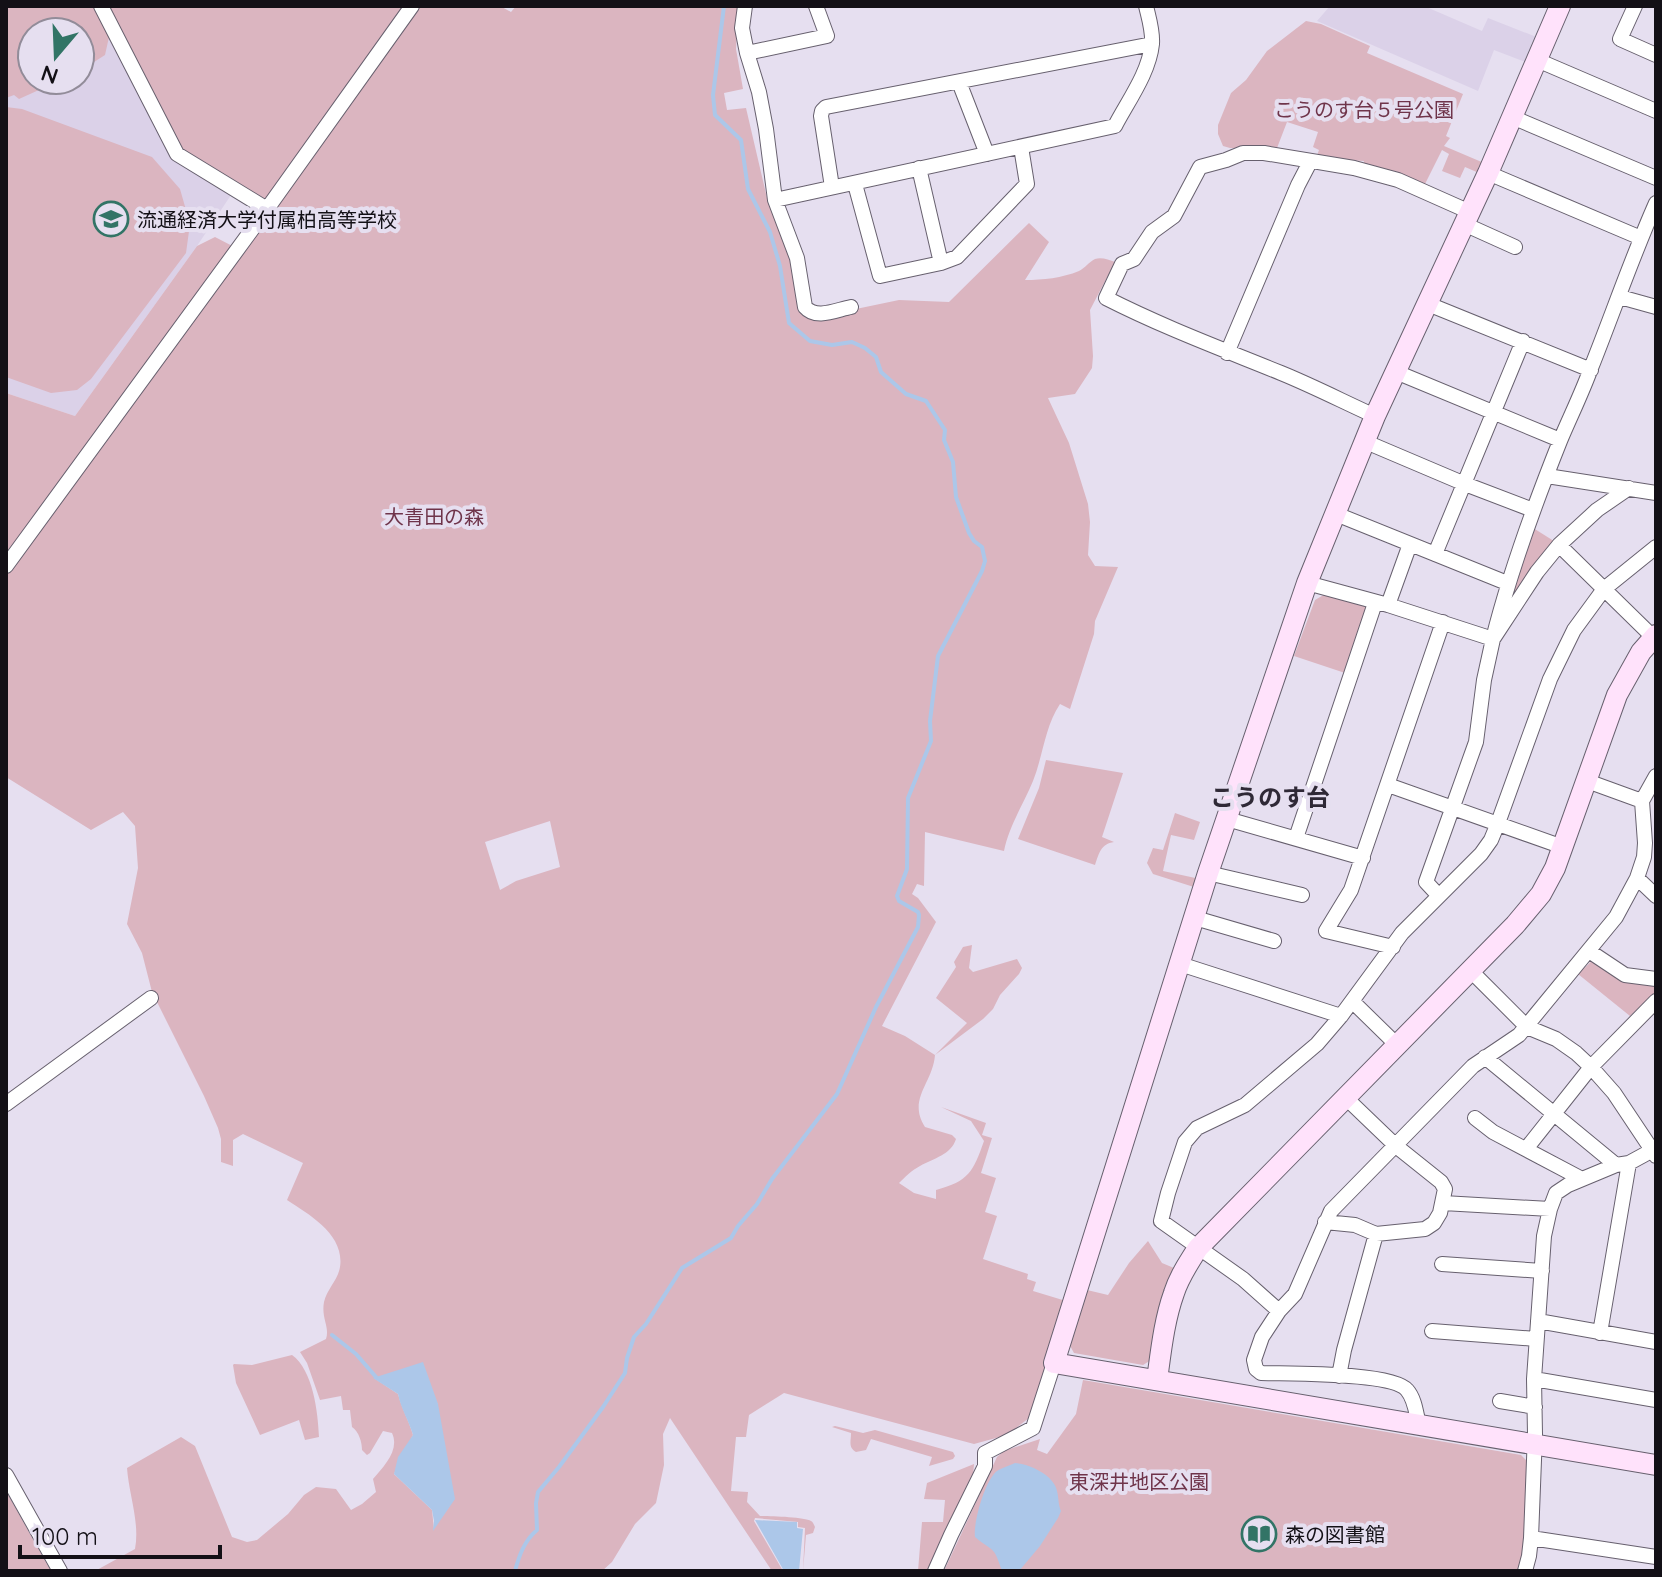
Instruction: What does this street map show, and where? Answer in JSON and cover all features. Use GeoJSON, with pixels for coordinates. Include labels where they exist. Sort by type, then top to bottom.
{"type":"FeatureCollection","features":[{"type":"Feature","properties":{"kind":"street"},"geometry":{"type":"LineString","coordinates":[[101,6],[177,154],[267,209]]}},
{"type":"Feature","properties":{"kind":"street"},"geometry":{"type":"LineString","coordinates":[[6,566],[412,6]]}},
{"type":"Feature","properties":{"kind":"street"},"geometry":{"type":"LineString","coordinates":[[745,6],[742,28],[761,104],[775,200],[797,258],[805,307],[816,314],[851,307]]}},
{"type":"Feature","properties":{"kind":"street"},"geometry":{"type":"LineString","coordinates":[[747,53],[827,36],[816,6]]}},
{"type":"Feature","properties":{"kind":"street"},"geometry":{"type":"LineString","coordinates":[[775,200],[1115,126],[1147,66],[1152,44],[1146,6]]}},
{"type":"Feature","properties":{"kind":"street"},"geometry":{"type":"LineString","coordinates":[[935,1571],[985,1466],[985,1453],[1033,1428],[1208,873],[1307,583],[1375,416],[1488,173],[1560,6]]}},
{"type":"Feature","properties":{"kind":"street"},"geometry":{"type":"LineString","coordinates":[[1635,6],[1620,39],[1656,55]]}},
{"type":"Feature","properties":{"kind":"street"},"geometry":{"type":"LineString","coordinates":[[832,187],[821,116],[826,107],[1152,44]]}},
{"type":"Feature","properties":{"kind":"street"},"geometry":{"type":"LineString","coordinates":[[1537,60],[1656,111]]}},
{"type":"Feature","properties":{"kind":"street"},"geometry":{"type":"LineString","coordinates":[[959,82],[987,154]]}},
{"type":"Feature","properties":{"kind":"street"},"geometry":{"type":"LineString","coordinates":[[1512,117],[1656,178]]}},
{"type":"Feature","properties":{"kind":"street"},"geometry":{"type":"LineString","coordinates":[[855,184],[880,276],[941,263],[957,257],[1027,184],[1021,147]]}},
{"type":"Feature","properties":{"kind":"street"},"geometry":{"type":"LineString","coordinates":[[1375,416],[1106,298],[1122,264],[1134,259],[1152,232],[1174,216],[1200,167],[1243,153],[1264,153],[1354,168],[1398,180],[1515,247]]}},
{"type":"Feature","properties":{"kind":"street"},"geometry":{"type":"LineString","coordinates":[[1227,353],[1310,162]]}},
{"type":"Feature","properties":{"kind":"street"},"geometry":{"type":"LineString","coordinates":[[919,168],[941,263]]}},
{"type":"Feature","properties":{"kind":"street"},"geometry":{"type":"LineString","coordinates":[[1488,173],[1641,238]]}},
{"type":"Feature","properties":{"kind":"street"},"geometry":{"type":"LineString","coordinates":[[1439,896],[1426,882],[1476,742],[1484,680],[1507,583],[1560,440],[1591,370],[1656,203]]}},
{"type":"Feature","properties":{"kind":"street"},"geometry":{"type":"LineString","coordinates":[[1620,297],[1656,307]]}},
{"type":"Feature","properties":{"kind":"street"},"geometry":{"type":"LineString","coordinates":[[1428,304],[1591,370]]}},
{"type":"Feature","properties":{"kind":"street"},"geometry":{"type":"LineString","coordinates":[[1435,554],[1523,341]]}},
{"type":"Feature","properties":{"kind":"street"},"geometry":{"type":"LineString","coordinates":[[1396,372],[1560,440]]}},
{"type":"Feature","properties":{"kind":"street"},"geometry":{"type":"LineString","coordinates":[[1366,442],[1533,510]]}},
{"type":"Feature","properties":{"kind":"street"},"geometry":{"type":"LineString","coordinates":[[1547,476],[1656,493]]}},
{"type":"Feature","properties":{"kind":"street"},"geometry":{"type":"LineString","coordinates":[[1493,639],[1537,572],[1559,545],[1597,510],[1629,488]]}},
{"type":"Feature","properties":{"kind":"street"},"geometry":{"type":"LineString","coordinates":[[1336,514],[1507,583]]}},
{"type":"Feature","properties":{"kind":"street"},"geometry":{"type":"LineString","coordinates":[[1296,838],[1382,604],[1410,544]]}},
{"type":"Feature","properties":{"kind":"street"},"geometry":{"type":"LineString","coordinates":[[1157,1380],[1174,1291],[1198,1248],[1529,911],[1548,884],[1617,695],[1641,652],[1655,636],[1559,545]]}},
{"type":"Feature","properties":{"kind":"street"},"geometry":{"type":"LineString","coordinates":[[1279,1311],[1243,1279],[1161,1221],[1185,1142],[1197,1128],[1245,1105],[1317,1044],[1402,933],[1481,854],[1491,840],[1550,679],[1574,630],[1604,589],[1656,547]]}},
{"type":"Feature","properties":{"kind":"street"},"geometry":{"type":"LineString","coordinates":[[1307,583],[1493,639]]}},
{"type":"Feature","properties":{"kind":"street"},"geometry":{"type":"LineString","coordinates":[[1393,947],[1326,931],[1351,890],[1443,622]]}},
{"type":"Feature","properties":{"kind":"street"},"geometry":{"type":"LineString","coordinates":[[1419,1425],[1412,1398],[1405,1387],[1394,1381],[1329,1374],[1261,1373],[1256,1369],[1254,1360],[1262,1337],[1295,1294],[1331,1211],[1473,1066],[1527,1027],[1616,917],[1637,878],[1644,857],[1642,801],[1656,776]]}},
{"type":"Feature","properties":{"kind":"street"},"geometry":{"type":"LineString","coordinates":[[1587,781],[1642,801]]}},
{"type":"Feature","properties":{"kind":"street"},"geometry":{"type":"LineString","coordinates":[[1388,785],[1563,847]]}},
{"type":"Feature","properties":{"kind":"street"},"geometry":{"type":"LineString","coordinates":[[1227,819],[1363,858]]}},
{"type":"Feature","properties":{"kind":"street"},"geometry":{"type":"LineString","coordinates":[[1208,873],[1302,895]]}},
{"type":"Feature","properties":{"kind":"street"},"geometry":{"type":"LineString","coordinates":[[1637,878],[1656,896]]}},
{"type":"Feature","properties":{"kind":"street"},"geometry":{"type":"LineString","coordinates":[[1195,918],[1274,941]]}},
{"type":"Feature","properties":{"kind":"street"},"geometry":{"type":"LineString","coordinates":[[1589,951],[1625,975],[1656,979]]}},
{"type":"Feature","properties":{"kind":"street"},"geometry":{"type":"LineString","coordinates":[[1180,964],[1341,1016]]}},
{"type":"Feature","properties":{"kind":"street"},"geometry":{"type":"LineString","coordinates":[[1470,970],[1527,1027],[1556,1039],[1591,1067],[1614,1093],[1654,1154],[1582,1179],[1556,1193],[1550,1209],[1544,1236],[1536,1339],[1531,1538],[1525,1571]]}},
{"type":"Feature","properties":{"kind":"street"},"geometry":{"type":"LineString","coordinates":[[6,1104],[151,998]]}},
{"type":"Feature","properties":{"kind":"street"},"geometry":{"type":"LineString","coordinates":[[1352,1001],[1397,1045]]}},
{"type":"Feature","properties":{"kind":"street"},"geometry":{"type":"LineString","coordinates":[[1526,1149],[1591,1067],[1656,1001]]}},
{"type":"Feature","properties":{"kind":"street"},"geometry":{"type":"LineString","coordinates":[[1485,1057],[1553,1114],[1622,1164]]}},
{"type":"Feature","properties":{"kind":"street"},"geometry":{"type":"LineString","coordinates":[[1325,1222],[1355,1225],[1376,1234],[1425,1229],[1434,1223],[1443,1203],[1445,1189],[1441,1182],[1396,1146],[1346,1098]]}},
{"type":"Feature","properties":{"kind":"street"},"geometry":{"type":"LineString","coordinates":[[1475,1118],[1493,1132],[1582,1179]]}},
{"type":"Feature","properties":{"kind":"street"},"geometry":{"type":"LineString","coordinates":[[1600,1333],[1622,1164]]}},
{"type":"Feature","properties":{"kind":"street"},"geometry":{"type":"LineString","coordinates":[[1443,1203],[1550,1209]]}},
{"type":"Feature","properties":{"kind":"street"},"geometry":{"type":"LineString","coordinates":[[1339,1376],[1376,1234]]}},
{"type":"Feature","properties":{"kind":"street"},"geometry":{"type":"LineString","coordinates":[[1442,1264],[1542,1271]]}},
{"type":"Feature","properties":{"kind":"street"},"geometry":{"type":"LineString","coordinates":[[1538,1321],[1600,1333],[1655,1338]]}},
{"type":"Feature","properties":{"kind":"street"},"geometry":{"type":"LineString","coordinates":[[1432,1331],[1536,1339]]}},
{"type":"Feature","properties":{"kind":"street"},"geometry":{"type":"LineString","coordinates":[[1054,1363],[1656,1465]]}},
{"type":"Feature","properties":{"kind":"street"},"geometry":{"type":"LineString","coordinates":[[1534,1379],[1656,1400]]}},
{"type":"Feature","properties":{"kind":"street"},"geometry":{"type":"LineString","coordinates":[[1500,1401],[1535,1407]]}},
{"type":"Feature","properties":{"kind":"street"},"geometry":{"type":"LineString","coordinates":[[6,1475],[60,1571]]}},
{"type":"Feature","properties":{"kind":"street"},"geometry":{"type":"LineString","coordinates":[[1531,1538],[1656,1557]]}},
{"type":"Feature","properties":{"kind":"shaded area","name":"流通経済大学付属柏高等学校"},"geometry":{"type":"Polygon","coordinates":[[[6,6],[97,6],[233,192],[75,416],[6,393],[6,6]]]}},
{"type":"Feature","properties":{"kind":"shaded area"},"geometry":{"type":"Polygon","coordinates":[[[1330,6],[1424,6],[1482,31],[1488,18],[1539,38],[1528,63],[1494,50],[1478,91],[1317,21],[1330,6]]]}},
{"type":"Feature","properties":{"kind":"green space"},"geometry":{"type":"Polygon","coordinates":[[[6,6],[93,6],[109,37],[105,55],[96,61],[96,16],[16,16],[16,96],[26,96],[6,98],[6,6]]]}},
{"type":"Feature","properties":{"kind":"green space","name":"大青田の森"},"geometry":{"type":"Polygon","coordinates":[[[106,6],[500,6],[511,12],[516,6],[738,6],[736,49],[743,89],[724,93],[727,110],[746,108],[767,198],[793,266],[808,319],[899,300],[949,302],[1029,223],[1049,242],[1025,280],[1066,275],[1079,271],[1098,258],[1115,262],[1090,310],[1092,368],[1075,394],[1048,398],[1069,443],[1088,504],[1088,555],[1095,566],[1118,567],[1095,621],[1094,634],[1070,709],[1060,704],[1055,713],[1033,781],[1004,851],[925,832],[924,886],[917,884],[912,894],[936,922],[882,1026],[935,1055],[920,1099],[920,1117],[925,1127],[956,1139],[946,1152],[917,1168],[899,1183],[914,1193],[936,1199],[936,1190],[963,1179],[973,1168],[984,1141],[971,1121],[941,1107],[986,1123],[982,1135],[992,1138],[981,1173],[996,1178],[985,1212],[997,1216],[983,1259],[1028,1274],[1027,1279],[1036,1282],[1033,1291],[1066,1301],[1029,1418],[1007,1435],[974,1444],[784,1393],[749,1415],[746,1437],[736,1437],[731,1491],[748,1492],[747,1502],[760,1516],[812,1522],[815,1527],[813,1533],[806,1535],[803,1571],[805,1528],[798,1527],[798,1522],[755,1518],[783,1571],[772,1571],[670,1418],[663,1434],[664,1465],[656,1503],[635,1524],[612,1562],[602,1571],[95,1571],[135,1549],[135,1519],[127,1468],[181,1437],[195,1446],[232,1537],[247,1542],[257,1540],[316,1487],[336,1489],[351,1510],[362,1504],[376,1492],[373,1479],[390,1458],[394,1446],[392,1433],[383,1431],[367,1455],[352,1427],[350,1410],[343,1410],[341,1396],[320,1400],[300,1352],[326,1339],[324,1302],[340,1267],[337,1245],[324,1227],[287,1200],[303,1163],[243,1134],[233,1140],[233,1166],[221,1162],[218,1128],[152,992],[142,953],[127,924],[138,868],[135,826],[123,812],[91,830],[6,777],[6,393],[75,416],[197,246],[215,237],[242,251],[272,208],[180,152],[106,6]],[[550,821],[485,842],[500,890],[516,881],[560,867],[550,821]],[[374,1378],[398,1394],[413,1435],[394,1474],[432,1510],[434,1529],[438,1404],[374,1378]]]}},
{"type":"Feature","properties":{"kind":"green space","name":"こうのす台５号公園"},"geometry":{"type":"Polygon","coordinates":[[[1306,21],[1321,24],[1370,46],[1367,53],[1463,94],[1446,136],[1450,138],[1444,146],[1484,163],[1479,173],[1465,167],[1460,178],[1442,171],[1449,154],[1442,150],[1423,188],[1363,167],[1364,161],[1316,158],[1319,150],[1313,147],[1318,132],[1287,122],[1277,148],[1223,146],[1218,125],[1231,93],[1246,80],[1267,51],[1306,21]]]}},
{"type":"Feature","properties":{"kind":"green space","name":"流通経済大学付属柏高等学校"},"geometry":{"type":"Polygon","coordinates":[[[6,107],[22,109],[152,157],[180,189],[190,224],[186,253],[91,379],[77,390],[51,393],[6,377],[6,107]]]}},
{"type":"Feature","properties":{"kind":"green space"},"geometry":{"type":"Polygon","coordinates":[[[1530,526],[1557,543],[1519,595],[1509,590],[1530,526]]]}},
{"type":"Feature","properties":{"kind":"green space"},"geometry":{"type":"Polygon","coordinates":[[[1327,593],[1371,607],[1348,674],[1294,656],[1315,600],[1327,593]]]}},
{"type":"Feature","properties":{"kind":"green space"},"geometry":{"type":"Polygon","coordinates":[[[1046,760],[1123,773],[1102,837],[1114,842],[1103,847],[1095,865],[1018,839],[1039,788],[1046,760]]]}},
{"type":"Feature","properties":{"kind":"green space"},"geometry":{"type":"Polygon","coordinates":[[[1175,813],[1200,822],[1194,840],[1171,835],[1163,871],[1200,879],[1197,888],[1153,874],[1147,863],[1153,848],[1163,850],[1175,813]]]}},
{"type":"Feature","properties":{"kind":"green space"},"geometry":{"type":"Polygon","coordinates":[[[972,945],[969,968],[973,972],[1017,959],[1022,968],[983,1019],[935,1055],[967,1023],[936,998],[956,967],[954,962],[963,947],[972,945]]]}},
{"type":"Feature","properties":{"kind":"green space"},"geometry":{"type":"Polygon","coordinates":[[[1595,958],[1656,982],[1656,992],[1630,1016],[1578,974],[1595,958]]]}},
{"type":"Feature","properties":{"kind":"green space"},"geometry":{"type":"Polygon","coordinates":[[[1148,1241],[1162,1263],[1174,1268],[1151,1360],[1143,1365],[1074,1353],[1069,1344],[1087,1290],[1108,1295],[1148,1241]]]}},
{"type":"Feature","properties":{"kind":"green space"},"geometry":{"type":"Polygon","coordinates":[[[292,1355],[310,1381],[319,1437],[305,1440],[299,1420],[260,1435],[236,1383],[234,1364],[252,1365],[292,1355]]]}},
{"type":"Feature","properties":{"kind":"green space","name":"東深井地区公園"},"geometry":{"type":"Polygon","coordinates":[[[1083,1380],[1521,1455],[1527,1461],[1523,1556],[1518,1571],[944,1571],[997,1457],[1004,1451],[1040,1439],[1037,1450],[1047,1454],[1076,1414],[1083,1380]]]}},
{"type":"Feature","properties":{"kind":"green space"},"geometry":{"type":"Polygon","coordinates":[[[832,1427],[863,1433],[875,1430],[953,1452],[955,1456],[929,1466],[932,1457],[871,1439],[866,1450],[856,1452],[851,1446],[851,1433],[832,1427]]]}},
{"type":"Feature","properties":{"kind":"green space"},"geometry":{"type":"Polygon","coordinates":[[[974,1464],[973,1477],[929,1571],[918,1571],[922,1522],[943,1522],[945,1500],[924,1499],[927,1483],[974,1464]]]}},
{"type":"Feature","properties":{"kind":"green space"},"geometry":{"type":"Polygon","coordinates":[[[6,1491],[48,1566],[52,1571],[6,1571],[6,1491]]]}},
{"type":"Feature","properties":{"kind":"water"},"geometry":{"type":"Polygon","coordinates":[[[423,1362],[438,1404],[455,1499],[433,1531],[432,1510],[394,1474],[398,1457],[413,1435],[398,1394],[373,1378],[423,1362]]]}},
{"type":"Feature","properties":{"kind":"water"},"geometry":{"type":"Polygon","coordinates":[[[1015,1463],[1034,1468],[1051,1480],[1061,1511],[1040,1546],[1019,1571],[1002,1571],[995,1553],[975,1537],[976,1522],[988,1483],[999,1470],[1015,1463]]]}},
{"type":"Feature","properties":{"kind":"water"},"geometry":{"type":"Polygon","coordinates":[[[755,1520],[797,1522],[797,1528],[803,1529],[799,1571],[784,1571],[755,1520]]]}},
{"type":"Feature","properties":{"kind":"waterway"},"geometry":{"type":"LineString","coordinates":[[515,1571],[525,1544],[537,1530],[538,1492],[625,1373],[634,1337],[646,1324],[682,1268],[731,1238],[837,1094],[876,1007],[918,927],[918,912],[899,901],[897,896],[907,869],[908,798],[931,741],[930,721],[938,656],[985,561],[982,547],[969,533],[956,497],[953,462],[944,440],[945,430],[926,401],[906,394],[881,372],[876,357],[865,348],[852,342],[832,345],[810,341],[789,323],[780,266],[770,232],[748,189],[741,140],[715,115],[713,95],[724,6]]}},
{"type":"Feature","properties":{"kind":"waterway"},"geometry":{"type":"LineString","coordinates":[[332,1335],[356,1354],[376,1377]]}},
{"type":"Feature","properties":{"kind":"place","name":"流通経済大学付属柏高等学校"},"geometry":{"type":"Point","coordinates":[111,219]}},
{"type":"Feature","properties":{"kind":"place","name":"森の図書館"},"geometry":{"type":"Point","coordinates":[1259,1534]}},
{"type":"Feature","properties":{"kind":"district","name":"こうのす台"},"geometry":{"type":"Point","coordinates":[1270,797]}}]}
